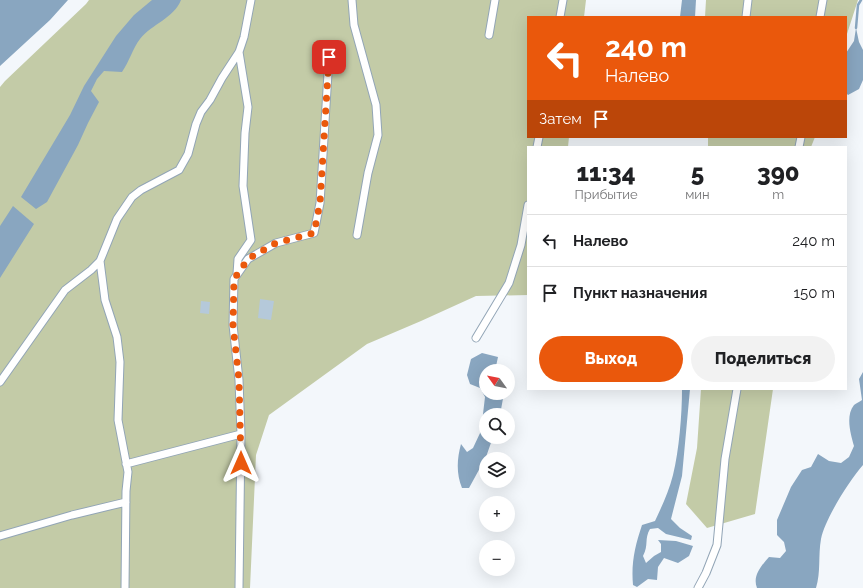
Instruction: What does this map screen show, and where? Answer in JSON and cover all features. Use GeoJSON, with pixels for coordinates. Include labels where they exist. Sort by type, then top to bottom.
{"type":"FeatureCollection","features":[{"type":"Feature","properties":{"kind":"street"},"geometry":{"type":"LineString","coordinates":[[0,382],[65,290],[100,261],[117,219],[132,197],[141,190],[179,170],[188,154],[200,112],[210,100],[239,52],[244,36],[251,0]]}},
{"type":"Feature","properties":{"kind":"street"},"geometry":{"type":"LineString","coordinates":[[352,0],[354,25],[376,105],[378,135],[368,173],[357,235]]}},
{"type":"Feature","properties":{"kind":"street"},"geometry":{"type":"LineString","coordinates":[[489,35],[495,0]]}},
{"type":"Feature","properties":{"kind":"street"},"geometry":{"type":"LineString","coordinates":[[560,16],[563,0]]}},
{"type":"Feature","properties":{"kind":"street"},"geometry":{"type":"LineString","coordinates":[[746,16],[748,0]]}},
{"type":"Feature","properties":{"kind":"street"},"geometry":{"type":"LineString","coordinates":[[820,16],[823,0]]}},
{"type":"Feature","properties":{"kind":"street"},"geometry":{"type":"LineString","coordinates":[[237,274],[238,259],[251,240],[243,186],[245,134],[248,107],[239,52]]}},
{"type":"Feature","properties":{"kind":"street"},"geometry":{"type":"LineString","coordinates":[[239,588],[241,434],[239,380],[233,325],[234,279],[248,259],[276,243],[314,233],[320,203],[329,57]]}},
{"type":"Feature","properties":{"kind":"street"},"geometry":{"type":"LineString","coordinates":[[476,338],[509,283],[522,245],[527,212]]}},
{"type":"Feature","properties":{"kind":"street"},"geometry":{"type":"LineString","coordinates":[[100,261],[105,300],[117,344],[120,362],[118,420],[128,472],[126,502],[125,588]]}},
{"type":"Feature","properties":{"kind":"street"},"geometry":{"type":"LineString","coordinates":[[698,588],[706,573],[717,545],[725,458],[737,390]]}},
{"type":"Feature","properties":{"kind":"street"},"geometry":{"type":"LineString","coordinates":[[126,464],[241,434]]}},
{"type":"Feature","properties":{"kind":"street"},"geometry":{"type":"LineString","coordinates":[[0,536],[72,515],[126,502]]}},
{"type":"Feature","properties":{"kind":"green space"},"geometry":{"type":"Polygon","coordinates":[[[89,0],[586,0],[584,16],[527,16],[527,138],[569,138],[568,146],[527,146],[527,295],[476,296],[367,344],[269,415],[256,455],[250,588],[0,588],[0,87],[89,0]]]}},
{"type":"Feature","properties":{"kind":"green space"},"geometry":{"type":"Polygon","coordinates":[[[706,0],[858,0],[847,34],[847,16],[705,16],[706,0]]]}},
{"type":"Feature","properties":{"kind":"green space"},"geometry":{"type":"Polygon","coordinates":[[[708,138],[815,138],[811,146],[708,146],[708,138]]]}},
{"type":"Feature","properties":{"kind":"green space"},"geometry":{"type":"Polygon","coordinates":[[[701,390],[773,390],[755,514],[707,528],[686,504],[697,448],[701,390]]]}},
{"type":"Feature","properties":{"kind":"water"},"geometry":{"type":"Polygon","coordinates":[[[0,0],[68,0],[50,20],[0,66],[0,0]]]}},
{"type":"Feature","properties":{"kind":"water"},"geometry":{"type":"Polygon","coordinates":[[[152,0],[181,0],[173,12],[150,29],[140,39],[122,72],[104,71],[97,79],[91,91],[99,102],[78,145],[47,202],[36,209],[21,197],[70,115],[84,86],[116,36],[134,15],[152,0]]]}},
{"type":"Feature","properties":{"kind":"water"},"geometry":{"type":"Polygon","coordinates":[[[682,0],[696,0],[695,16],[680,16],[682,0]]]}},
{"type":"Feature","properties":{"kind":"water"},"geometry":{"type":"Polygon","coordinates":[[[856,28],[859,42],[863,50],[863,80],[859,89],[848,95],[847,52],[854,41],[856,28]]]}},
{"type":"Feature","properties":{"kind":"water"},"geometry":{"type":"Polygon","coordinates":[[[13,206],[34,224],[0,278],[0,226],[13,206]]]}},
{"type":"Feature","properties":{"kind":"water"},"geometry":{"type":"Polygon","coordinates":[[[482,353],[498,357],[496,364],[479,364],[479,388],[470,384],[467,375],[471,359],[482,353]]]}},
{"type":"Feature","properties":{"kind":"water"},"geometry":{"type":"Polygon","coordinates":[[[863,372],[863,465],[838,500],[823,531],[820,545],[816,588],[757,588],[756,579],[758,571],[763,564],[769,557],[780,558],[786,551],[784,542],[777,535],[777,520],[791,487],[802,470],[811,467],[818,454],[829,461],[841,463],[849,457],[854,446],[849,420],[851,409],[862,400],[859,379],[863,372]]]}},
{"type":"Feature","properties":{"kind":"water"},"geometry":{"type":"Polygon","coordinates":[[[682,390],[690,390],[682,476],[671,519],[680,528],[692,536],[691,540],[666,534],[658,528],[650,529],[643,556],[646,563],[661,552],[661,544],[658,540],[676,541],[693,546],[689,556],[678,563],[664,558],[658,567],[657,580],[648,579],[637,587],[633,585],[634,555],[642,525],[655,521],[673,475],[680,432],[682,390]]]}},
{"type":"Feature","properties":{"kind":"water"},"geometry":{"type":"Polygon","coordinates":[[[485,400],[503,400],[501,408],[484,408],[485,400]]]}},
{"type":"Feature","properties":{"kind":"water"},"geometry":{"type":"Polygon","coordinates":[[[479,435],[479,444],[491,444],[488,452],[479,452],[479,470],[469,488],[462,488],[458,466],[461,444],[467,452],[473,448],[479,435]]]}},
{"type":"Feature","properties":{"kind":"building"},"geometry":{"type":"Polygon","coordinates":[[[260,299],[274,301],[271,320],[258,318],[260,299]]]}},
{"type":"Feature","properties":{"kind":"building"},"geometry":{"type":"Polygon","coordinates":[[[201,301],[210,302],[209,314],[200,313],[201,301]]]}},
{"type":"Feature","properties":{"kind":"waterway"},"geometry":{"type":"LineString","coordinates":[[856,28],[858,5],[861,0]]}},
{"type":"Feature","properties":{"kind":"route"},"geometry":{"type":"LineString","coordinates":[[241,463],[239,380],[233,325],[234,279],[248,259],[276,243],[314,233],[320,203],[329,57]]}}]}
